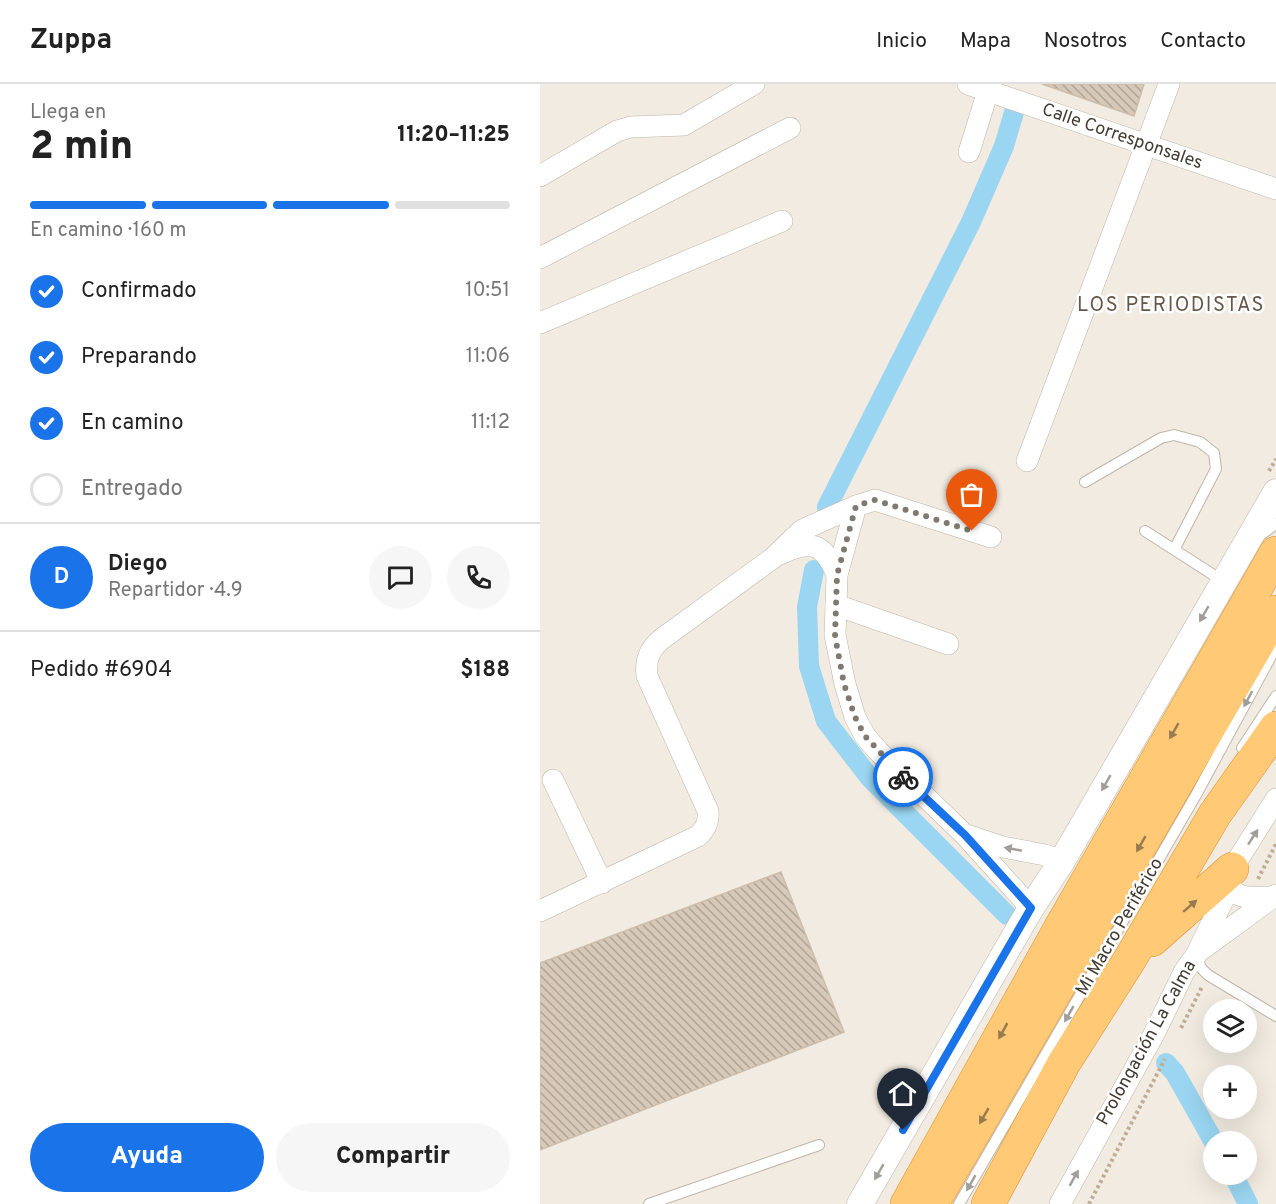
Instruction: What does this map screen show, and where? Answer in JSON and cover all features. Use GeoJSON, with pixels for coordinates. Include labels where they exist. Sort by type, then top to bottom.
{"type":"FeatureCollection","features":[{"type":"Feature","properties":{"kind":"highway"},"geometry":{"type":"LineString","coordinates":[[906,1204],[1068,915],[1276,553]]}},
{"type":"Feature","properties":{"kind":"highway"},"geometry":{"type":"LineString","coordinates":[[932,1204],[1276,612]]}},
{"type":"Feature","properties":{"kind":"highway"},"geometry":{"type":"LineString","coordinates":[[988,1204],[1124,957],[1215,814],[1276,728]]}},
{"type":"Feature","properties":{"kind":"highway"},"geometry":{"type":"LineString","coordinates":[[1124,957],[1231,878]]}},
{"type":"Feature","properties":{"kind":"street"},"geometry":{"type":"LineString","coordinates":[[540,176],[617,131],[631,127],[684,125],[754,84]]}},
{"type":"Feature","properties":{"kind":"street"},"geometry":{"type":"LineString","coordinates":[[1027,461],[1169,84]]}},
{"type":"Feature","properties":{"kind":"street"},"geometry":{"type":"LineString","coordinates":[[969,152],[978,87]]}},
{"type":"Feature","properties":{"kind":"street","name":"Calle Corresponsales"},"geometry":{"type":"LineString","coordinates":[[978,87],[1276,189]]}},
{"type":"Feature","properties":{"kind":"street"},"geometry":{"type":"LineString","coordinates":[[540,258],[790,128]]}},
{"type":"Feature","properties":{"kind":"street"},"geometry":{"type":"LineString","coordinates":[[540,323],[782,221]]}},
{"type":"Feature","properties":{"kind":"street"},"geometry":{"type":"LineString","coordinates":[[860,1204],[1276,492]]}},
{"type":"Feature","properties":{"kind":"street"},"geometry":{"type":"LineString","coordinates":[[540,911],[698,836],[707,825],[708,811],[646,676],[651,650],[663,638],[773,558],[802,530],[875,500],[992,537]]}},
{"type":"Feature","properties":{"kind":"street"},"geometry":{"type":"LineString","coordinates":[[856,506],[837,575],[835,636],[844,684],[855,717],[865,736],[965,835],[1031,908]]}},
{"type":"Feature","properties":{"kind":"street"},"geometry":{"type":"LineString","coordinates":[[773,558],[795,547],[813,546],[823,550],[837,575]]}},
{"type":"Feature","properties":{"kind":"street"},"geometry":{"type":"LineString","coordinates":[[836,605],[948,644]]}},
{"type":"Feature","properties":{"kind":"street"},"geometry":{"type":"LineString","coordinates":[[553,780],[602,883]]}},
{"type":"Feature","properties":{"kind":"street"},"geometry":{"type":"LineString","coordinates":[[1198,952],[1231,878],[1276,799]]}},
{"type":"Feature","properties":{"kind":"street"},"geometry":{"type":"LineString","coordinates":[[965,835],[1062,861]]}},
{"type":"Feature","properties":{"kind":"street","name":"Prolongación La Calma"},"geometry":{"type":"LineString","coordinates":[[1231,878],[1235,892],[1248,898],[1273,896]]}},
{"type":"Feature","properties":{"kind":"street","name":"Prolongación La Calma"},"geometry":{"type":"LineString","coordinates":[[1060,1204],[1154,1034],[1184,972],[1198,952],[1273,896]]}},
{"type":"Feature","properties":{"kind":"lane"},"geometry":{"type":"LineString","coordinates":[[1085,482],[1161,438],[1174,435],[1200,442],[1214,453],[1216,469],[1175,548]]}},
{"type":"Feature","properties":{"kind":"lane"},"geometry":{"type":"LineString","coordinates":[[1244,547],[1276,524]]}},
{"type":"Feature","properties":{"kind":"lane"},"geometry":{"type":"LineString","coordinates":[[1145,531],[1175,548],[1223,581]]}},
{"type":"Feature","properties":{"kind":"lane","name":"Mi Macro Periférico"},"geometry":{"type":"LineString","coordinates":[[959,1204],[1190,805],[1276,647]]}},
{"type":"Feature","properties":{"kind":"lane"},"geometry":{"type":"LineString","coordinates":[[1233,762],[1276,696]]}},
{"type":"Feature","properties":{"kind":"lane"},"geometry":{"type":"LineString","coordinates":[[1198,952],[1200,967],[1208,975],[1275,1014]]}},
{"type":"Feature","properties":{"kind":"lane","name":"Mi Macro Periférico"},"geometry":{"type":"LineString","coordinates":[[975,1204],[1124,957]]}},
{"type":"Feature","properties":{"kind":"lane"},"geometry":{"type":"LineString","coordinates":[[649,1204],[819,1145]]}},
{"type":"Feature","properties":{"kind":"building"},"geometry":{"type":"Polygon","coordinates":[[[1042,84],[1144,84],[1134,116],[1042,84]]]}},
{"type":"Feature","properties":{"kind":"building"},"geometry":{"type":"Polygon","coordinates":[[[781,872],[844,1032],[540,1150],[540,963],[781,872]]]}},
{"type":"Feature","properties":{"kind":"waterway"},"geometry":{"type":"LineString","coordinates":[[827,507],[971,222],[1004,146],[1015,109]]}},
{"type":"Feature","properties":{"kind":"waterway"},"geometry":{"type":"LineString","coordinates":[[814,570],[807,607],[809,666],[826,721],[870,778],[1007,915]]}},
{"type":"Feature","properties":{"kind":"waterway"},"geometry":{"type":"LineString","coordinates":[[1166,1063],[1175,1073],[1208,1131]]}},
{"type":"Feature","properties":{"kind":"waterway"},"geometry":{"type":"LineString","coordinates":[[1238,1185],[1248,1204]]}},
{"type":"Feature","properties":{"kind":"way so far"},"geometry":{"type":"LineString","coordinates":[[903,777],[865,736],[855,717],[844,684],[835,636],[837,575],[856,506],[875,500],[972,531]]}},
{"type":"Feature","properties":{"kind":"district","name":"LOS PERIODISTAS"},"geometry":{"type":"Point","coordinates":[1171,306]}},
{"type":"Feature","properties":{"kind":"route"},"geometry":{"type":"LineString","coordinates":[[903,777],[965,835],[1031,908],[903,1130]]}}]}
